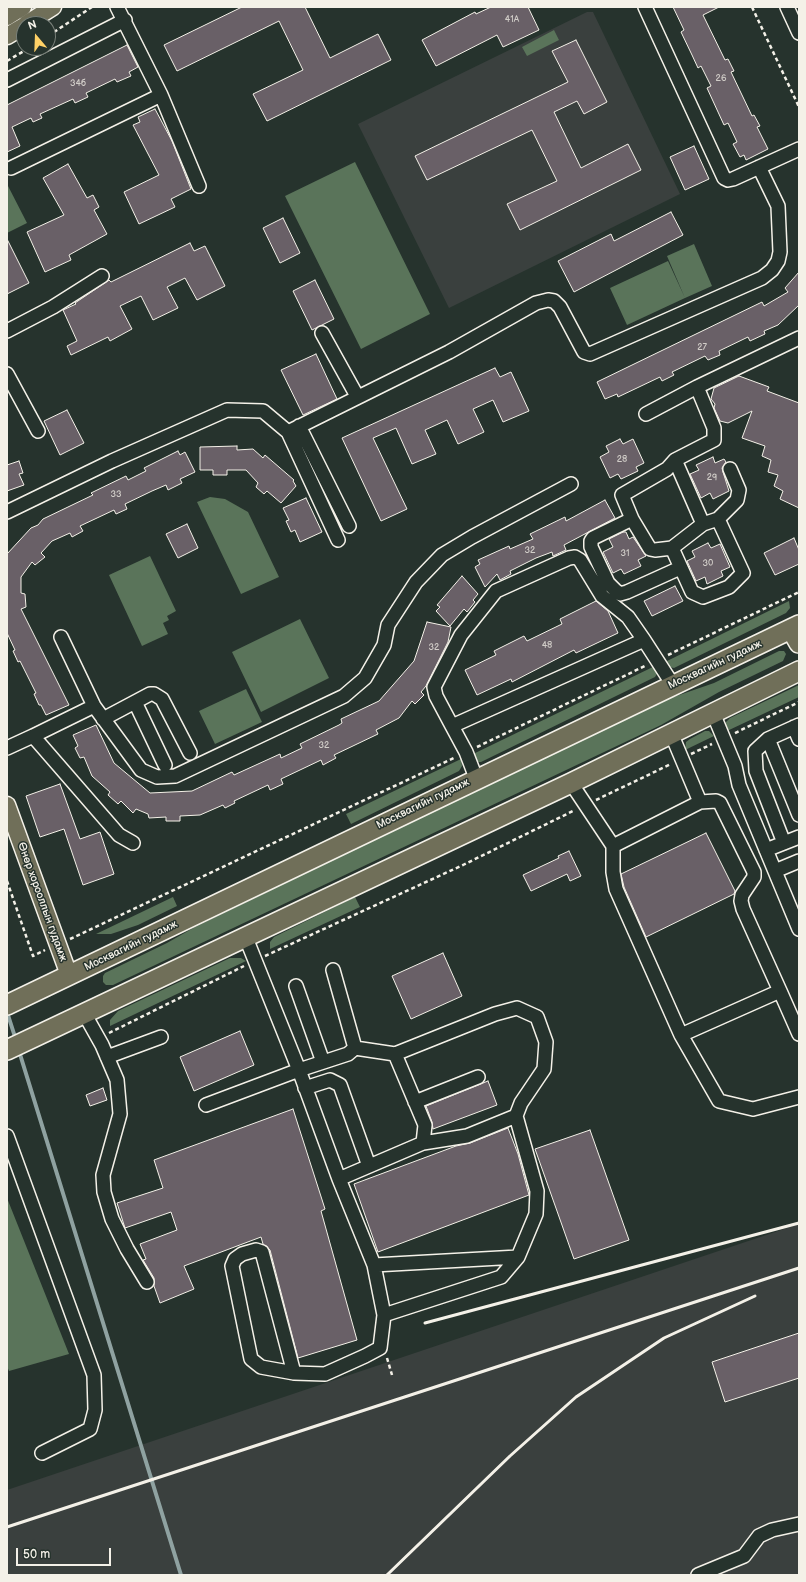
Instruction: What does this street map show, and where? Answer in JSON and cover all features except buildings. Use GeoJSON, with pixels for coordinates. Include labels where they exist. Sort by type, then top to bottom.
{"type":"FeatureCollection","features":[{"type":"Feature","properties":{"kind":"highway","name":"Москвагийн гудамж"},"geometry":{"type":"LineString","coordinates":[[7,1005],[672,685],[796,632]]}},
{"type":"Feature","properties":{"kind":"highway"},"geometry":{"type":"LineString","coordinates":[[7,1050],[246,938],[570,783],[799,671]]}},
{"type":"Feature","properties":{"kind":"main road"},"geometry":{"type":"LineString","coordinates":[[7,17],[23,7]]}},
{"type":"Feature","properties":{"kind":"main road"},"geometry":{"type":"LineString","coordinates":[[39,16],[53,7]]}},
{"type":"Feature","properties":{"kind":"main road"},"geometry":{"type":"LineString","coordinates":[[7,36],[16,30]]}},
{"type":"Feature","properties":{"kind":"main road","name":"Өнөр хорооллын гудамж"},"geometry":{"type":"LineString","coordinates":[[7,805],[69,975]]}},
{"type":"Feature","properties":{"kind":"street"},"geometry":{"type":"LineString","coordinates":[[117,7],[125,20],[161,95],[199,186]]}},
{"type":"Feature","properties":{"kind":"street"},"geometry":{"type":"LineString","coordinates":[[645,7],[724,178],[728,180],[733,179],[799,149]]}},
{"type":"Feature","properties":{"kind":"street"},"geometry":{"type":"LineString","coordinates":[[787,7],[799,33]]}},
{"type":"Feature","properties":{"kind":"street"},"geometry":{"type":"LineString","coordinates":[[7,80],[125,20]]}},
{"type":"Feature","properties":{"kind":"street"},"geometry":{"type":"LineString","coordinates":[[11,168],[161,95]]}},
{"type":"Feature","properties":{"kind":"street"},"geometry":{"type":"LineString","coordinates":[[294,429],[357,396],[448,352],[536,303],[548,300],[554,301],[560,307],[584,352],[590,354],[762,278],[772,270],[778,261],[780,252],[778,206],[759,167]]}},
{"type":"Feature","properties":{"kind":"street"},"geometry":{"type":"LineString","coordinates":[[7,331],[53,307],[102,276]]}},
{"type":"Feature","properties":{"kind":"street"},"geometry":{"type":"LineString","coordinates":[[322,333],[357,396]]}},
{"type":"Feature","properties":{"kind":"street"},"geometry":{"type":"LineString","coordinates":[[646,414],[697,387],[799,338]]}},
{"type":"Feature","properties":{"kind":"street"},"geometry":{"type":"LineString","coordinates":[[7,374],[38,431]]}},
{"type":"Feature","properties":{"kind":"street"},"geometry":{"type":"LineString","coordinates":[[697,387],[714,428],[714,440],[675,460],[667,469],[622,495],[632,519],[650,549],[655,550],[672,548],[704,524],[718,519],[737,500],[738,490],[730,469]]}},
{"type":"Feature","properties":{"kind":"street"},"geometry":{"type":"LineString","coordinates":[[7,512],[112,461],[227,410],[263,411],[294,429],[349,526]]}},
{"type":"Feature","properties":{"kind":"street"},"geometry":{"type":"LineString","coordinates":[[294,429],[338,540]]}},
{"type":"Feature","properties":{"kind":"street"},"geometry":{"type":"LineString","coordinates":[[675,460],[704,524]]}},
{"type":"Feature","properties":{"kind":"street"},"geometry":{"type":"LineString","coordinates":[[61,637],[94,706],[141,770],[157,777],[175,776],[344,696],[365,678],[384,645],[388,625],[412,588],[442,555],[472,537],[571,484]]}},
{"type":"Feature","properties":{"kind":"street"},"geometry":{"type":"LineString","coordinates":[[632,519],[593,538],[591,541],[591,547],[608,583],[620,594],[680,568]]}},
{"type":"Feature","properties":{"kind":"street"},"geometry":{"type":"LineString","coordinates":[[672,548],[692,592],[704,597],[729,587],[744,573],[718,519]]}},
{"type":"Feature","properties":{"kind":"street"},"geometry":{"type":"LineString","coordinates":[[476,778],[466,752],[436,696],[434,687],[461,635],[496,591],[569,558],[575,557],[580,560],[602,596],[628,617],[672,685]]}},
{"type":"Feature","properties":{"kind":"street"},"geometry":{"type":"LineString","coordinates":[[452,726],[644,640]]}},
{"type":"Feature","properties":{"kind":"street"},"geometry":{"type":"LineString","coordinates":[[103,719],[150,694],[154,694],[162,699],[190,753]]}},
{"type":"Feature","properties":{"kind":"street"},"geometry":{"type":"LineString","coordinates":[[135,702],[165,765]]}},
{"type":"Feature","properties":{"kind":"street"},"geometry":{"type":"LineString","coordinates":[[7,748],[94,706]]}},
{"type":"Feature","properties":{"kind":"street"},"geometry":{"type":"LineString","coordinates":[[713,713],[735,766],[739,785],[799,928]]}},
{"type":"Feature","properties":{"kind":"street"},"geometry":{"type":"LineString","coordinates":[[784,843],[756,771],[755,751],[768,739],[797,730]]}},
{"type":"Feature","properties":{"kind":"street"},"geometry":{"type":"LineString","coordinates":[[671,733],[700,802]]}},
{"type":"Feature","properties":{"kind":"street"},"geometry":{"type":"LineString","coordinates":[[33,736],[120,835],[133,843]]}},
{"type":"Feature","properties":{"kind":"street"},"geometry":{"type":"LineString","coordinates":[[768,739],[799,815]]}},
{"type":"Feature","properties":{"kind":"street"},"geometry":{"type":"LineString","coordinates":[[570,783],[613,846],[613,872],[616,889],[681,1035],[719,1101],[753,1110],[799,1097]]}},
{"type":"Feature","properties":{"kind":"street"},"geometry":{"type":"LineString","coordinates":[[613,846],[700,802],[716,801],[720,803],[754,872],[754,877],[742,895],[742,905],[799,1034]]}},
{"type":"Feature","properties":{"kind":"street"},"geometry":{"type":"LineString","coordinates":[[766,850],[799,837]]}},
{"type":"Feature","properties":{"kind":"street"},"geometry":{"type":"LineString","coordinates":[[775,871],[799,860]]}},
{"type":"Feature","properties":{"kind":"street"},"geometry":{"type":"LineString","coordinates":[[246,938],[306,1088],[339,1179],[374,1265],[384,1315],[380,1348],[325,1374],[294,1373],[262,1367],[250,1359],[232,1266],[235,1259],[242,1254],[256,1250],[262,1252],[294,1373]]}},
{"type":"Feature","properties":{"kind":"street"},"geometry":{"type":"LineString","coordinates":[[333,970],[355,1048]]}},
{"type":"Feature","properties":{"kind":"street"},"geometry":{"type":"LineString","coordinates":[[296,986],[323,1062]]}},
{"type":"Feature","properties":{"kind":"street"},"geometry":{"type":"LineString","coordinates":[[681,1035],[780,991]]}},
{"type":"Feature","properties":{"kind":"street"},"geometry":{"type":"LineString","coordinates":[[206,1105],[299,1070],[348,1054],[355,1048],[395,1054],[495,1014],[516,1008],[537,1017],[546,1042],[544,1069],[521,1103],[516,1116],[537,1191],[536,1214],[518,1257],[500,1277],[384,1315]]}},
{"type":"Feature","properties":{"kind":"street"},"geometry":{"type":"LineString","coordinates":[[84,1014],[98,1038],[117,1080],[120,1114],[103,1175],[104,1192],[112,1219],[126,1249],[147,1282]]}},
{"type":"Feature","properties":{"kind":"street"},"geometry":{"type":"LineString","coordinates":[[107,1057],[161,1037]]}},
{"type":"Feature","properties":{"kind":"street"},"geometry":{"type":"LineString","coordinates":[[395,1054],[425,1125],[423,1143]]}},
{"type":"Feature","properties":{"kind":"street"},"geometry":{"type":"LineString","coordinates":[[415,1102],[478,1077]]}},
{"type":"Feature","properties":{"kind":"street"},"geometry":{"type":"LineString","coordinates":[[306,1088],[330,1080],[340,1085],[369,1166]]}},
{"type":"Feature","properties":{"kind":"street"},"geometry":{"type":"LineString","coordinates":[[339,1179],[423,1143],[467,1136],[516,1116]]}},
{"type":"Feature","properties":{"kind":"street"},"geometry":{"type":"LineString","coordinates":[[7,1136],[94,1375],[95,1410],[90,1429],[42,1453]]}},
{"type":"Feature","properties":{"kind":"street"},"geometry":{"type":"LineString","coordinates":[[374,1265],[518,1257]]}},
{"type":"Feature","properties":{"kind":"street"},"geometry":{"type":"LineString","coordinates":[[698,1575],[744,1556],[759,1536],[772,1530],[799,1524]]}},
{"type":"Feature","properties":{"kind":"path"},"geometry":{"type":"LineString","coordinates":[[56,31],[92,7]]}},
{"type":"Feature","properties":{"kind":"path"},"geometry":{"type":"LineString","coordinates":[[752,7],[799,108]]}},
{"type":"Feature","properties":{"kind":"path"},"geometry":{"type":"LineString","coordinates":[[7,61],[16,56]]}},
{"type":"Feature","properties":{"kind":"path"},"geometry":{"type":"LineString","coordinates":[[7,881],[33,956],[466,752],[799,592]]}},
{"type":"Feature","properties":{"kind":"path"},"geometry":{"type":"LineString","coordinates":[[98,1038],[255,961],[463,865],[799,702]]}},
{"type":"Feature","properties":{"kind":"path"},"geometry":{"type":"LineString","coordinates":[[380,1348],[384,1349],[392,1375]]}},
{"type":"Feature","properties":{"kind":"shaded area"},"geometry":{"type":"Polygon","coordinates":[[[587,12],[593,12],[680,194],[449,308],[358,124],[587,12]]]}},
{"type":"Feature","properties":{"kind":"shaded area"},"geometry":{"type":"Polygon","coordinates":[[[799,1224],[799,1575],[7,1575],[7,1490],[799,1224]]]}},
{"type":"Feature","properties":{"kind":"green space"},"geometry":{"type":"Polygon","coordinates":[[[554,30],[559,40],[527,56],[522,47],[554,30]]]}},
{"type":"Feature","properties":{"kind":"green space"},"geometry":{"type":"Polygon","coordinates":[[[355,162],[430,314],[361,349],[285,196],[355,162]]]}},
{"type":"Feature","properties":{"kind":"green space"},"geometry":{"type":"Polygon","coordinates":[[[7,184],[27,223],[7,233],[7,184]]]}},
{"type":"Feature","properties":{"kind":"green space"},"geometry":{"type":"Polygon","coordinates":[[[694,244],[712,286],[685,298],[667,256],[694,244]]]}},
{"type":"Feature","properties":{"kind":"green space"},"geometry":{"type":"Polygon","coordinates":[[[668,261],[685,298],[627,325],[610,288],[668,261]]]}},
{"type":"Feature","properties":{"kind":"green space"},"geometry":{"type":"Polygon","coordinates":[[[210,497],[225,499],[248,512],[279,577],[241,594],[197,502],[210,497]]]}},
{"type":"Feature","properties":{"kind":"green space"},"geometry":{"type":"Polygon","coordinates":[[[150,556],[176,611],[167,616],[169,620],[163,623],[168,634],[142,646],[109,575],[150,556]]]}},
{"type":"Feature","properties":{"kind":"green space"},"geometry":{"type":"Polygon","coordinates":[[[789,601],[790,608],[786,613],[674,668],[669,667],[665,662],[789,601]]]}},
{"type":"Feature","properties":{"kind":"green space"},"geometry":{"type":"Polygon","coordinates":[[[300,619],[329,678],[261,712],[232,652],[300,619]]]}},
{"type":"Feature","properties":{"kind":"green space"},"geometry":{"type":"Polygon","coordinates":[[[779,651],[784,651],[786,654],[783,661],[719,692],[661,725],[113,985],[106,985],[103,982],[103,976],[105,973],[167,943],[195,927],[659,702],[714,683],[779,651]]]}},
{"type":"Feature","properties":{"kind":"green space"},"geometry":{"type":"Polygon","coordinates":[[[657,665],[658,672],[655,677],[481,762],[476,762],[471,755],[657,665]]]}},
{"type":"Feature","properties":{"kind":"green space"},"geometry":{"type":"Polygon","coordinates":[[[799,685],[799,697],[727,731],[725,723],[730,718],[799,685]]]}},
{"type":"Feature","properties":{"kind":"green space"},"geometry":{"type":"Polygon","coordinates":[[[246,689],[262,722],[215,744],[199,711],[246,689]]]}},
{"type":"Feature","properties":{"kind":"green space"},"geometry":{"type":"Polygon","coordinates":[[[705,731],[709,731],[714,736],[685,750],[686,742],[705,731]]]}},
{"type":"Feature","properties":{"kind":"green space"},"geometry":{"type":"Polygon","coordinates":[[[461,759],[462,766],[459,771],[351,824],[346,814],[461,759]]]}},
{"type":"Feature","properties":{"kind":"green space"},"geometry":{"type":"Polygon","coordinates":[[[173,897],[177,906],[138,925],[111,934],[96,934],[173,897]]]}},
{"type":"Feature","properties":{"kind":"green space"},"geometry":{"type":"Polygon","coordinates":[[[355,897],[360,907],[270,949],[270,942],[274,937],[355,897]]]}},
{"type":"Feature","properties":{"kind":"green space"},"geometry":{"type":"Polygon","coordinates":[[[230,958],[241,958],[246,961],[110,1026],[110,1020],[118,1011],[230,958]]]}},
{"type":"Feature","properties":{"kind":"green space"},"geometry":{"type":"Polygon","coordinates":[[[7,1198],[69,1354],[9,1371],[7,1366],[7,1198]]]}},
{"type":"Feature","properties":{"kind":"waterway"},"geometry":{"type":"LineString","coordinates":[[7,1012],[16,1040]]}},
{"type":"Feature","properties":{"kind":"waterway"},"geometry":{"type":"LineString","coordinates":[[19,1051],[181,1575]]}},
{"type":"Feature","properties":{"kind":"railway"},"geometry":{"type":"LineString","coordinates":[[425,1323],[799,1223]]}},
{"type":"Feature","properties":{"kind":"railway"},"geometry":{"type":"LineString","coordinates":[[7,1527],[799,1268]]}},
{"type":"Feature","properties":{"kind":"railway"},"geometry":{"type":"LineString","coordinates":[[387,1575],[510,1456],[576,1397],[664,1338],[755,1296]]}}]}
